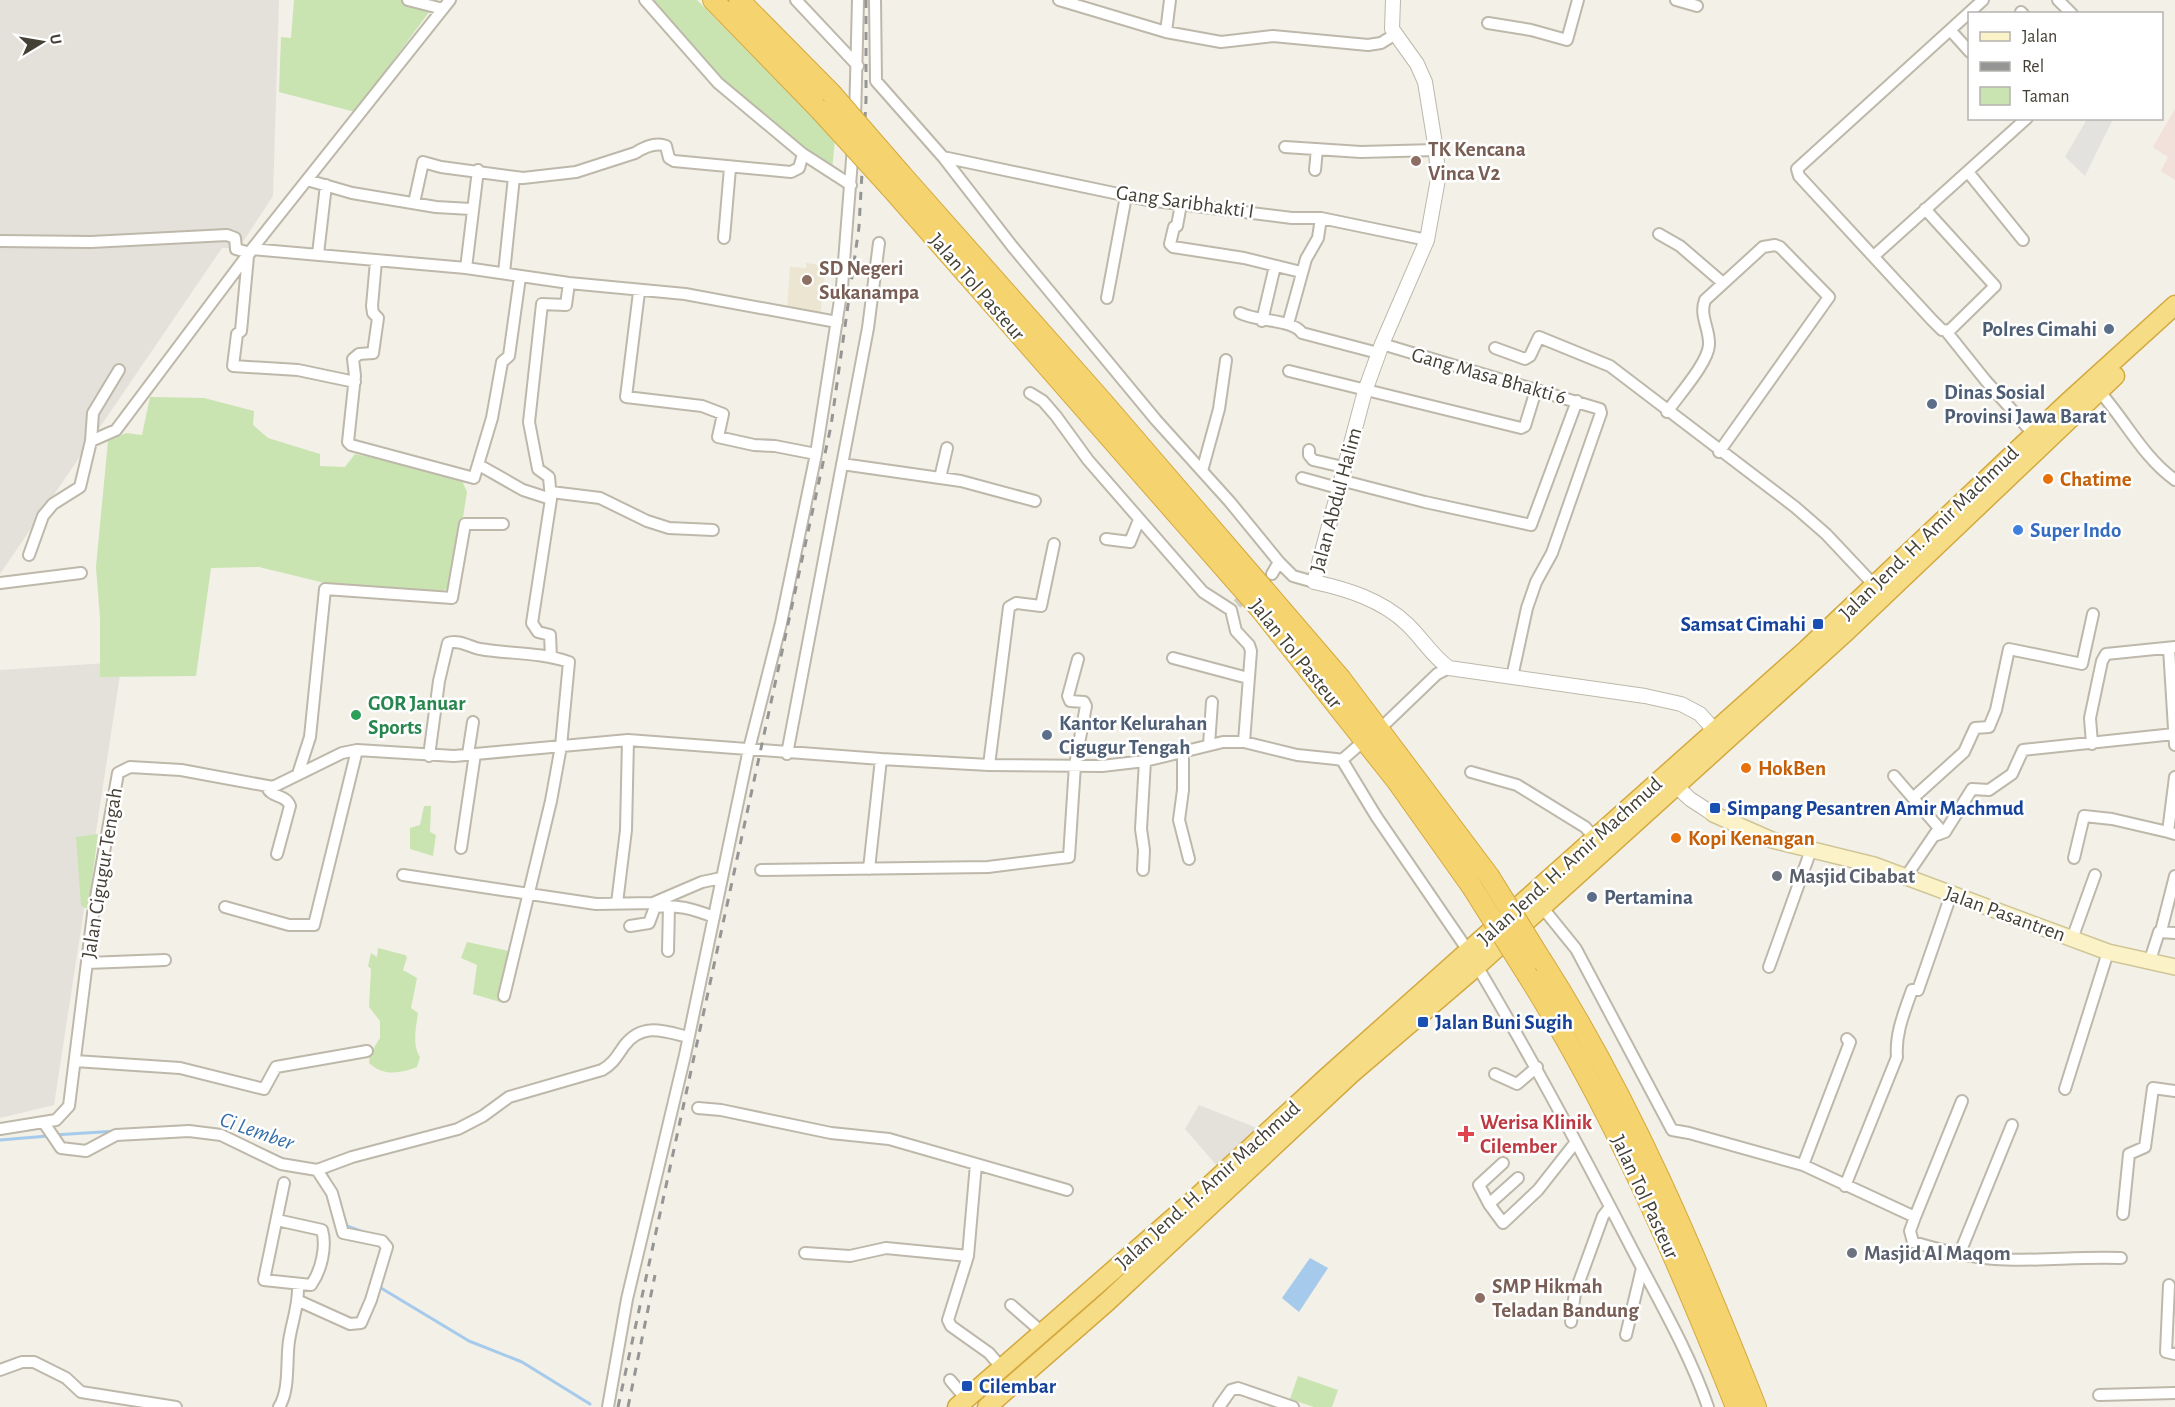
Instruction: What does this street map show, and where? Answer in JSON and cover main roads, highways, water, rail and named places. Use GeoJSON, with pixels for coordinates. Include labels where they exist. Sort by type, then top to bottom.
{"type":"FeatureCollection","features":[{"type":"Feature","properties":{"kind":"highway","name":"Jalan Tol Pasteur"},"geometry":{"type":"LineString","coordinates":[[713,0],[820,110],[896,181]]}},
{"type":"Feature","properties":{"kind":"highway","name":"Jalan Tol Pasteur"},"geometry":{"type":"LineString","coordinates":[[739,0],[831,93],[896,181],[1158,480],[1341,679],[1489,876],[1567,1000],[1645,1152],[1687,1241],[1756,1407]]}},
{"type":"Feature","properties":{"kind":"highway","name":"Jalan Jend. H. Amir Machmud"},"geometry":{"type":"LineString","coordinates":[[962,1403],[1474,959],[1542,907],[1847,631],[2175,305]]}},
{"type":"Feature","properties":{"kind":"highway","name":"Jalan Jend. H. Amir Machmud"},"geometry":{"type":"LineString","coordinates":[[989,1406],[1107,1302],[1474,959],[1591,834],[1715,730],[2039,440],[2099,391],[2175,320]]}},
{"type":"Feature","properties":{"kind":"highway","name":"Jalan Tol Pasteur"},"geometry":{"type":"LineString","coordinates":[[1158,480],[1329,693],[1396,780],[1472,886],[1576,1057],[1609,1119],[1704,1327],[1736,1407]]}},
{"type":"Feature","properties":{"kind":"highway"},"geometry":{"type":"LineString","coordinates":[[1094,1288],[1107,1302]]}},
{"type":"Feature","properties":{"kind":"main road","name":"Jalan Pasantren"},"geometry":{"type":"LineString","coordinates":[[1713,814],[1772,840],[1845,857],[2108,952],[2175,967]]}},
{"type":"Feature","properties":{"kind":"water"},"geometry":{"type":"Polygon","coordinates":[[[1310,1258],[1328,1268],[1299,1312],[1282,1298],[1310,1258]]]}},
{"type":"Feature","properties":{"kind":"waterway","name":"Ci Lember"},"geometry":{"type":"LineString","coordinates":[[54,1135],[117,1131]]}},
{"type":"Feature","properties":{"kind":"waterway","name":"Ci Lember"},"geometry":{"type":"LineString","coordinates":[[0,1140],[48,1136]]}},
{"type":"Feature","properties":{"kind":"waterway","name":"Ci Lember"},"geometry":{"type":"LineString","coordinates":[[264,1150],[288,1161]]}},
{"type":"Feature","properties":{"kind":"waterway","name":"Ci Lember"},"geometry":{"type":"LineString","coordinates":[[325,1171],[340,1202]]}},
{"type":"Feature","properties":{"kind":"waterway","name":"Ci Lember"},"geometry":{"type":"LineString","coordinates":[[343,1214],[347,1226],[366,1233]]}},
{"type":"Feature","properties":{"kind":"waterway","name":"Ci Lember"},"geometry":{"type":"LineString","coordinates":[[380,1283],[381,1288],[469,1341],[522,1362],[590,1404]]}},
{"type":"Feature","properties":{"kind":"tunnel"},"geometry":{"type":"LineString","coordinates":[[1237,604],[1272,574]]}},
{"type":"Feature","properties":{"kind":"railway"},"geometry":{"type":"LineString","coordinates":[[618,1407],[831,426],[859,227],[866,100],[866,0]]}},
{"type":"Feature","properties":{"kind":"railway"},"geometry":{"type":"LineString","coordinates":[[628,1407],[655,1275]]}},
{"type":"Feature","properties":{"kind":"place","name":"TK Kencana Vinca V2"},"geometry":{"type":"Point","coordinates":[1416,161]}},
{"type":"Feature","properties":{"kind":"place","name":"SD Negeri Sukanampa"},"geometry":{"type":"Point","coordinates":[807,280]}},
{"type":"Feature","properties":{"kind":"place","name":"Polres Cimahi"},"geometry":{"type":"Point","coordinates":[2109,329]}},
{"type":"Feature","properties":{"kind":"place","name":"Dinas Sosial Provinsi Jawa Barat"},"geometry":{"type":"Point","coordinates":[1932,404]}},
{"type":"Feature","properties":{"kind":"place","name":"Chatime"},"geometry":{"type":"Point","coordinates":[2048,479]}},
{"type":"Feature","properties":{"kind":"place","name":"Super Indo"},"geometry":{"type":"Point","coordinates":[2018,530]}},
{"type":"Feature","properties":{"kind":"place","name":"Samsat Cimahi"},"geometry":{"type":"Point","coordinates":[1818,624]}},
{"type":"Feature","properties":{"kind":"place","name":"GOR Januar Sports"},"geometry":{"type":"Point","coordinates":[356,715]}},
{"type":"Feature","properties":{"kind":"place","name":"Kantor Kelurahan Cigugur Tengah"},"geometry":{"type":"Point","coordinates":[1047,735]}},
{"type":"Feature","properties":{"kind":"place","name":"HokBen"},"geometry":{"type":"Point","coordinates":[1746,768]}},
{"type":"Feature","properties":{"kind":"place","name":"Simpang Pesantren Amir Machmud"},"geometry":{"type":"Point","coordinates":[1715,808]}},
{"type":"Feature","properties":{"kind":"place","name":"Kopi Kenangan"},"geometry":{"type":"Point","coordinates":[1676,838]}},
{"type":"Feature","properties":{"kind":"place","name":"Masjid Cibabat"},"geometry":{"type":"Point","coordinates":[1777,876]}},
{"type":"Feature","properties":{"kind":"place","name":"Pertamina"},"geometry":{"type":"Point","coordinates":[1592,897]}},
{"type":"Feature","properties":{"kind":"place","name":"Jalan Buni Sugih"},"geometry":{"type":"Point","coordinates":[1423,1022]}},
{"type":"Feature","properties":{"kind":"place","name":"Werisa Klinik Cilember"},"geometry":{"type":"Point","coordinates":[1466,1134]}},
{"type":"Feature","properties":{"kind":"place","name":"Masjid Al Maqom"},"geometry":{"type":"Point","coordinates":[1852,1253]}},
{"type":"Feature","properties":{"kind":"place","name":"SMP Hikmah Teladan Bandung"},"geometry":{"type":"Point","coordinates":[1480,1298]}},
{"type":"Feature","properties":{"kind":"place","name":"Cilembar"},"geometry":{"type":"Point","coordinates":[967,1386]}}]}
